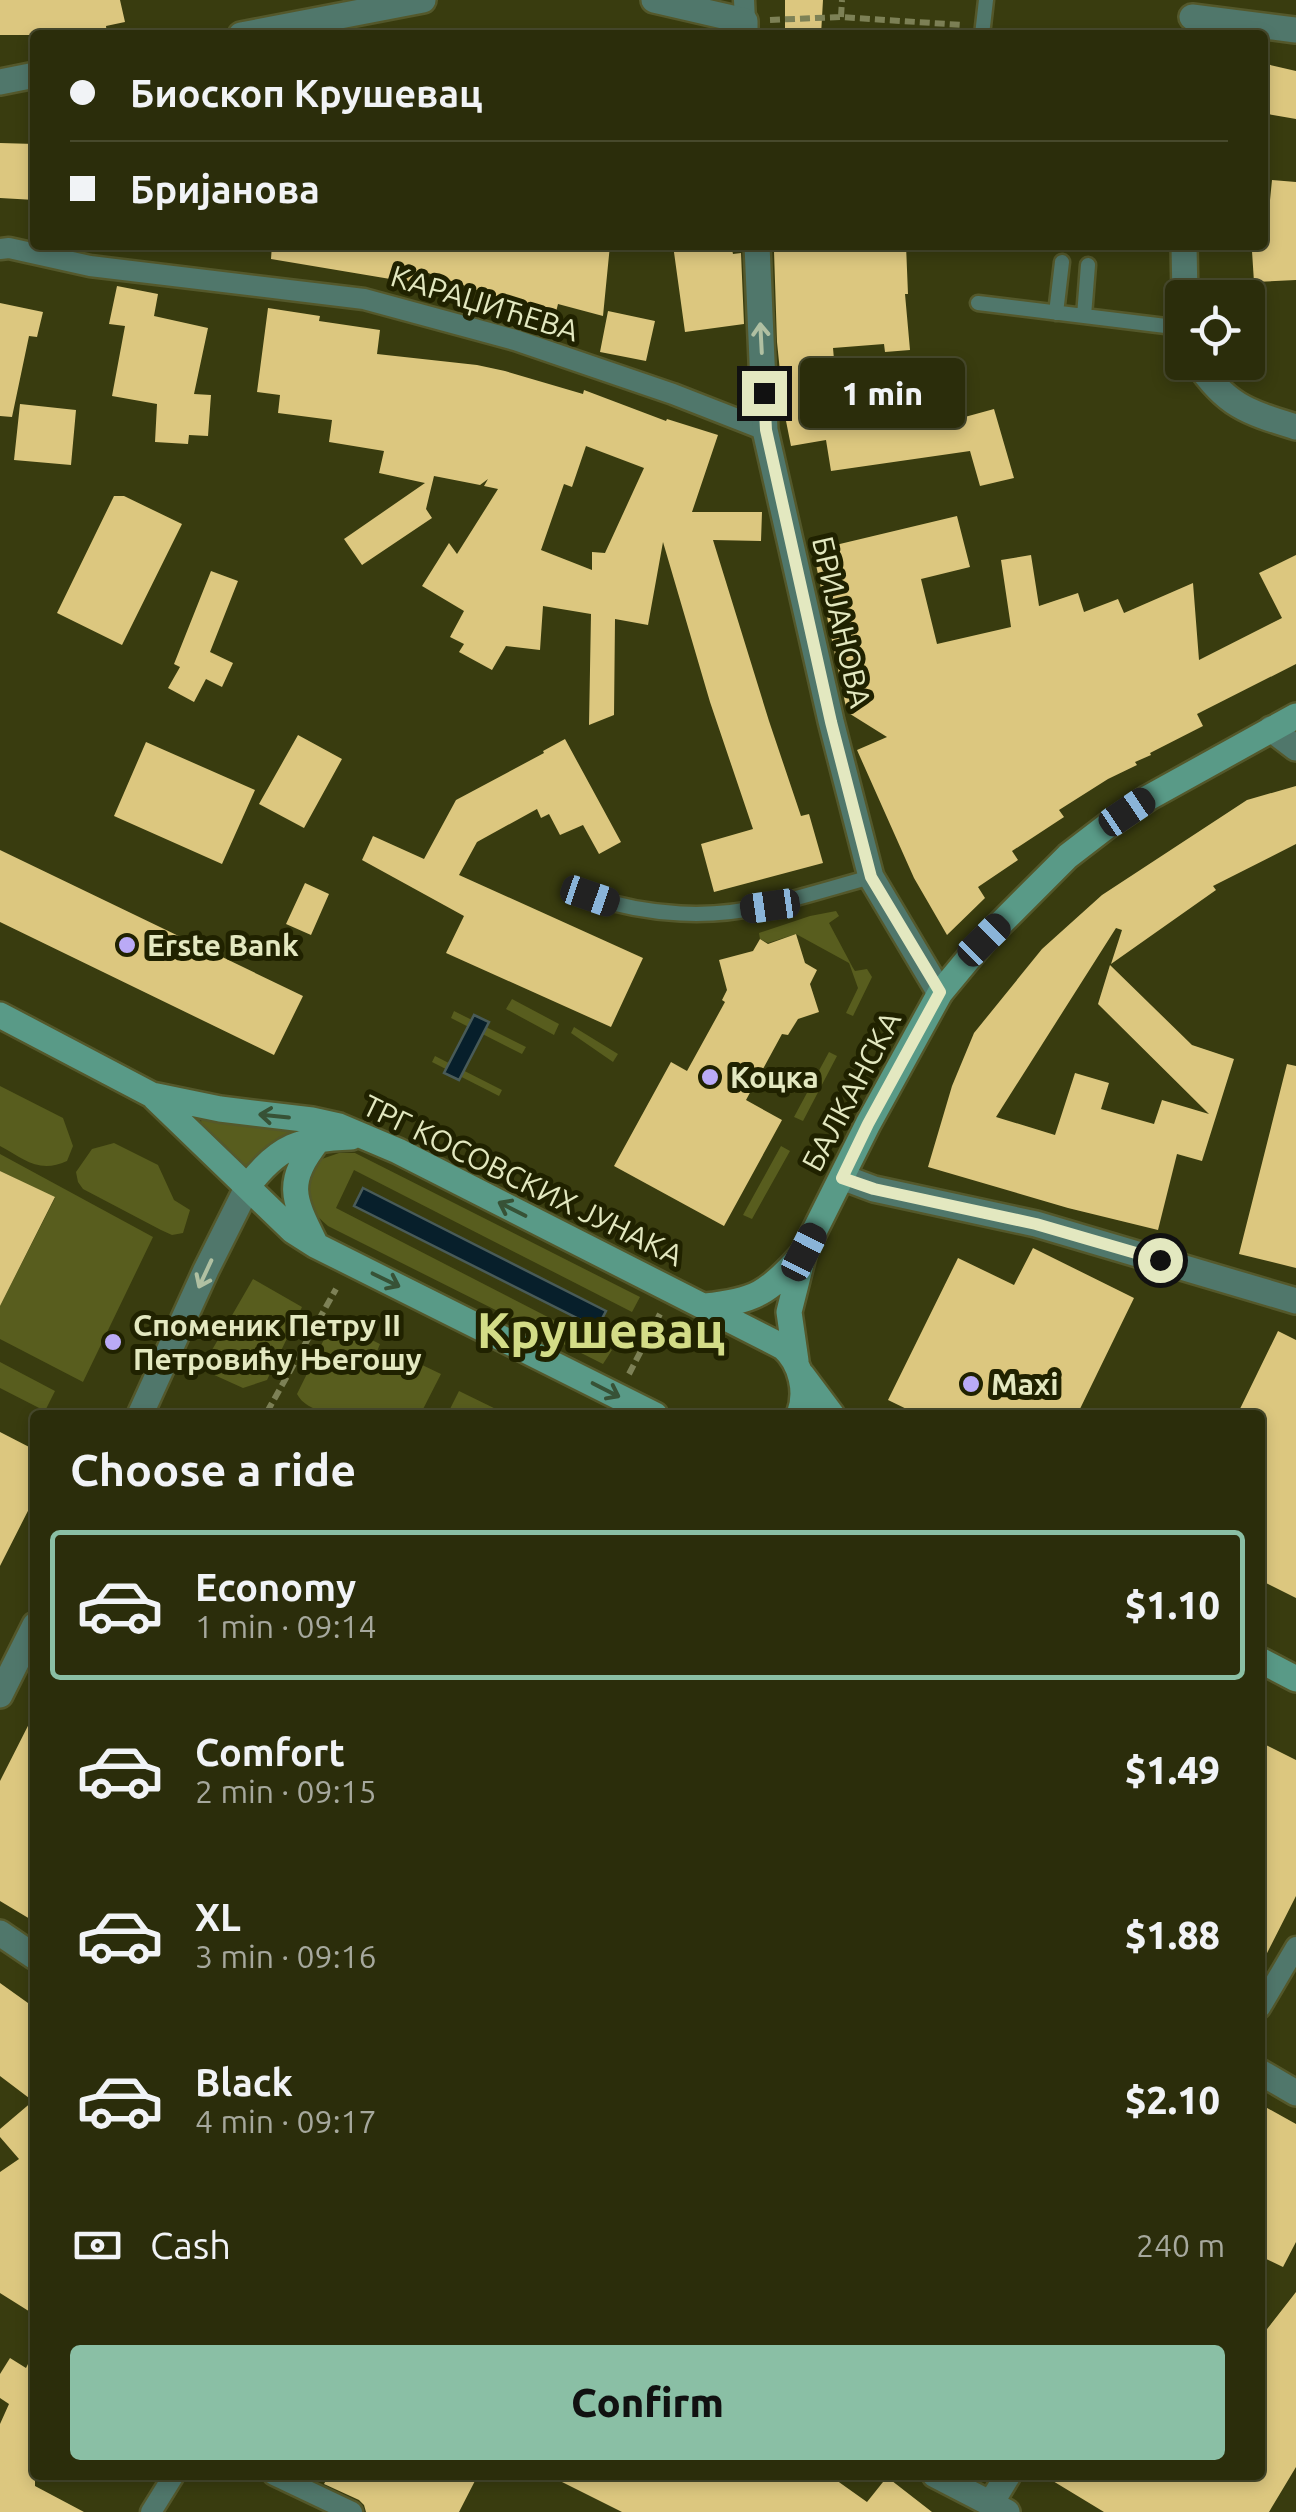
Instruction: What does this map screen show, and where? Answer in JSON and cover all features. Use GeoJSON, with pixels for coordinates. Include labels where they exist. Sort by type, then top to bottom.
{"type":"FeatureCollection","features":[{"type":"Feature","properties":{"kind":"main road","name":"БАЛКАНСКА"},"geometry":{"type":"LineString","coordinates":[[798,1366],[789,1312],[804,1252],[940,992],[984,940],[1068,856],[1148,798],[1296,716]]}},
{"type":"Feature","properties":{"kind":"main road"},"geometry":{"type":"LineString","coordinates":[[0,1015],[152,1095],[268,1209],[315,1245],[645,1410]]}},
{"type":"Feature","properties":{"kind":"main road","name":"ТРГ КОСОВСКИХ ЈУНАКА"},"geometry":{"type":"LineString","coordinates":[[152,1095],[220,1110],[312,1120],[369,1138],[783,1347],[798,1366]]}},
{"type":"Feature","properties":{"kind":"main road"},"geometry":{"type":"LineString","coordinates":[[248,1186],[265,1164],[284,1150],[319,1139],[369,1138]]}},
{"type":"Feature","properties":{"kind":"main road"},"geometry":{"type":"LineString","coordinates":[[315,1245],[295,1195],[300,1166],[319,1139]]}},
{"type":"Feature","properties":{"kind":"main road","name":"БАЛКАНСКА"},"geometry":{"type":"LineString","coordinates":[[704,1306],[758,1294],[773,1285],[804,1252]]}},
{"type":"Feature","properties":{"kind":"main road"},"geometry":{"type":"LineString","coordinates":[[798,1366],[804,1397],[801,1410]]}},
{"type":"Feature","properties":{"kind":"main road"},"geometry":{"type":"LineString","coordinates":[[798,1366],[829,1410]]}},
{"type":"Feature","properties":{"kind":"main road"},"geometry":{"type":"LineString","coordinates":[[1265,1663],[1296,1679]]}},
{"type":"Feature","properties":{"kind":"street"},"geometry":{"type":"LineString","coordinates":[[268,30],[423,0]]}},
{"type":"Feature","properties":{"kind":"street"},"geometry":{"type":"LineString","coordinates":[[654,0],[745,18]]}},
{"type":"Feature","properties":{"kind":"street"},"geometry":{"type":"LineString","coordinates":[[1191,17],[1296,30]]}},
{"type":"Feature","properties":{"kind":"street"},"geometry":{"type":"LineString","coordinates":[[0,82],[30,76]]}},
{"type":"Feature","properties":{"kind":"street","name":"КАРАЏИЋЕВА"},"geometry":{"type":"LineString","coordinates":[[0,249],[90,266],[364,298],[515,340],[766,430]]}},
{"type":"Feature","properties":{"kind":"street","name":"БРИЈАНОВА"},"geometry":{"type":"LineString","coordinates":[[757,250],[766,430],[831,722],[871,877],[940,992]]}},
{"type":"Feature","properties":{"kind":"street"},"geometry":{"type":"LineString","coordinates":[[1184,250],[1185,280]]}},
{"type":"Feature","properties":{"kind":"street"},"geometry":{"type":"LineString","coordinates":[[1208,380],[1228,400],[1296,427]]}},
{"type":"Feature","properties":{"kind":"street"},"geometry":{"type":"LineString","coordinates":[[1271,730],[1296,748]]}},
{"type":"Feature","properties":{"kind":"street"},"geometry":{"type":"LineString","coordinates":[[842,1178],[874,1189],[1036,1224],[1296,1301]]}},
{"type":"Feature","properties":{"kind":"street"},"geometry":{"type":"LineString","coordinates":[[142,1410],[248,1186]]}},
{"type":"Feature","properties":{"kind":"street"},"geometry":{"type":"LineString","coordinates":[[0,1695],[30,1635]]}},
{"type":"Feature","properties":{"kind":"street"},"geometry":{"type":"LineString","coordinates":[[0,1933],[30,1954]]}},
{"type":"Feature","properties":{"kind":"street"},"geometry":{"type":"LineString","coordinates":[[1265,2000],[1296,1947]]}},
{"type":"Feature","properties":{"kind":"street"},"geometry":{"type":"LineString","coordinates":[[1265,2075],[1296,2094]]}},
{"type":"Feature","properties":{"kind":"street"},"geometry":{"type":"LineString","coordinates":[[152,2512],[171,2480]]}},
{"type":"Feature","properties":{"kind":"street"},"geometry":{"type":"LineString","coordinates":[[285,2480],[352,2512]]}},
{"type":"Feature","properties":{"kind":"street"},"geometry":{"type":"LineString","coordinates":[[945,2480],[999,2508],[1007,2480]]}},
{"type":"Feature","properties":{"kind":"lane"},"geometry":{"type":"LineString","coordinates":[[983,30],[986,0]]}},
{"type":"Feature","properties":{"kind":"lane"},"geometry":{"type":"LineString","coordinates":[[1056,313],[1062,262]]}},
{"type":"Feature","properties":{"kind":"lane"},"geometry":{"type":"LineString","coordinates":[[1084,316],[1088,265]]}},
{"type":"Feature","properties":{"kind":"lane"},"geometry":{"type":"LineString","coordinates":[[978,304],[1165,326]]}},
{"type":"Feature","properties":{"kind":"lane"},"geometry":{"type":"LineString","coordinates":[[590,896],[622,907],[700,914],[770,906],[871,877]]}},
{"type":"Feature","properties":{"kind":"path"},"geometry":{"type":"LineString","coordinates":[[841,17],[842,0]]}},
{"type":"Feature","properties":{"kind":"path"},"geometry":{"type":"LineString","coordinates":[[745,18],[841,17],[983,30]]}},
{"type":"Feature","properties":{"kind":"path"},"geometry":{"type":"LineString","coordinates":[[268,1410],[336,1289]]}},
{"type":"Feature","properties":{"kind":"path"},"geometry":{"type":"LineString","coordinates":[[618,1396],[661,1310]]}},
{"type":"Feature","properties":{"kind":"green space"},"geometry":{"type":"Polygon","coordinates":[[[836,911],[839,916],[829,923],[853,968],[867,969],[872,977],[853,1016],[846,1013],[858,988],[849,963],[796,934],[768,943],[760,939],[759,933],[836,911]]]}},
{"type":"Feature","properties":{"kind":"green space"},"geometry":{"type":"Polygon","coordinates":[[[512,999],[559,1024],[554,1035],[506,1009],[512,999]]]}},
{"type":"Feature","properties":{"kind":"green space"},"geometry":{"type":"Polygon","coordinates":[[[454,1011],[526,1047],[522,1054],[451,1018],[454,1011]]]}},
{"type":"Feature","properties":{"kind":"green space"},"geometry":{"type":"Polygon","coordinates":[[[574,1027],[618,1054],[613,1062],[571,1033],[574,1027]]]}},
{"type":"Feature","properties":{"kind":"green space"},"geometry":{"type":"Polygon","coordinates":[[[829,1052],[837,1056],[803,1121],[794,1117],[829,1052]]]}},
{"type":"Feature","properties":{"kind":"green space"},"geometry":{"type":"Polygon","coordinates":[[[435,1056],[502,1090],[499,1096],[432,1062],[435,1056]]]}},
{"type":"Feature","properties":{"kind":"green space"},"geometry":{"type":"Polygon","coordinates":[[[0,1086],[63,1118],[73,1146],[67,1161],[40,1165],[0,1146],[0,1086]]]}},
{"type":"Feature","properties":{"kind":"green space"},"geometry":{"type":"Polygon","coordinates":[[[204,1117],[289,1128],[291,1132],[244,1166],[202,1125],[204,1117]]]}},
{"type":"Feature","properties":{"kind":"green space"},"geometry":{"type":"Polygon","coordinates":[[[114,1143],[158,1165],[174,1200],[190,1210],[183,1233],[172,1235],[83,1189],[76,1172],[92,1149],[114,1143]]]}},
{"type":"Feature","properties":{"kind":"green space"},"geometry":{"type":"Polygon","coordinates":[[[781,1146],[790,1151],[752,1219],[743,1215],[781,1146]]]}},
{"type":"Feature","properties":{"kind":"green space"},"geometry":{"type":"Polygon","coordinates":[[[339,1153],[355,1153],[640,1297],[632,1312],[354,1170],[336,1208],[612,1350],[603,1364],[328,1226],[309,1203],[307,1189],[316,1161],[339,1153]]]}},
{"type":"Feature","properties":{"kind":"green space"},"geometry":{"type":"Polygon","coordinates":[[[0,1154],[153,1237],[83,1382],[0,1339],[0,1306],[55,1198],[0,1171],[0,1154]]]}},
{"type":"Feature","properties":{"kind":"green space"},"geometry":{"type":"Polygon","coordinates":[[[253,1279],[302,1307],[267,1380],[243,1388],[201,1369],[253,1279]]]}},
{"type":"Feature","properties":{"kind":"green space"},"geometry":{"type":"Polygon","coordinates":[[[333,1321],[380,1344],[376,1354],[413,1372],[418,1363],[441,1374],[423,1410],[319,1410],[297,1394],[333,1321]]]}},
{"type":"Feature","properties":{"kind":"green space"},"geometry":{"type":"Polygon","coordinates":[[[0,1362],[55,1391],[43,1410],[0,1388],[0,1362]]]}},
{"type":"Feature","properties":{"kind":"green space"},"geometry":{"type":"Polygon","coordinates":[[[459,1391],[498,1410],[450,1410],[459,1391]]]}},
{"type":"Feature","properties":{"kind":"water"},"geometry":{"type":"Polygon","coordinates":[[[474,1015],[489,1022],[459,1080],[444,1073],[474,1015]]]}},
{"type":"Feature","properties":{"kind":"water"},"geometry":{"type":"Polygon","coordinates":[[[363,1188],[606,1311],[597,1328],[354,1206],[363,1188]]]}},
{"type":"Feature","properties":{"kind":"building"},"geometry":{"type":"Polygon","coordinates":[[[0,0],[120,0],[125,22],[106,26],[106,30],[30,30],[30,35],[0,35],[0,0]]]}},
{"type":"Feature","properties":{"kind":"building"},"geometry":{"type":"Polygon","coordinates":[[[785,0],[823,0],[821,30],[785,30],[785,0]]]}},
{"type":"Feature","properties":{"kind":"building"},"geometry":{"type":"Polygon","coordinates":[[[1268,64],[1296,71],[1296,119],[1268,114],[1268,64]]]}},
{"type":"Feature","properties":{"kind":"building"},"geometry":{"type":"Polygon","coordinates":[[[0,143],[30,144],[30,200],[0,198],[0,143]]]}},
{"type":"Feature","properties":{"kind":"building"},"geometry":{"type":"Polygon","coordinates":[[[1272,180],[1296,182],[1296,280],[1254,280],[1252,251],[1268,250],[1272,180]]]}},
{"type":"Feature","properties":{"kind":"building"},"geometry":{"type":"Polygon","coordinates":[[[272,250],[610,250],[603,316],[558,304],[552,328],[517,320],[521,305],[428,273],[426,285],[271,259],[272,250]]]}},
{"type":"Feature","properties":{"kind":"building"},"geometry":{"type":"Polygon","coordinates":[[[674,250],[741,253],[744,324],[685,332],[674,250]]]}},
{"type":"Feature","properties":{"kind":"building"},"geometry":{"type":"Polygon","coordinates":[[[906,250],[910,350],[885,352],[884,344],[833,348],[838,405],[900,396],[902,404],[928,400],[932,426],[994,409],[1014,478],[980,486],[970,451],[831,471],[826,440],[791,446],[777,342],[774,251],[906,250]]]}},
{"type":"Feature","properties":{"kind":"building"},"geometry":{"type":"Polygon","coordinates":[[[117,286],[158,294],[154,316],[208,328],[194,394],[211,395],[208,436],[189,435],[188,444],[155,442],[157,404],[112,396],[125,326],[109,324],[117,286]]]}},
{"type":"Feature","properties":{"kind":"building"},"geometry":{"type":"Polygon","coordinates":[[[0,303],[43,312],[37,337],[29,336],[12,417],[0,416],[0,303]]]}},
{"type":"Feature","properties":{"kind":"building"},"geometry":{"type":"Polygon","coordinates":[[[268,308],[380,330],[377,354],[505,371],[583,394],[584,390],[666,421],[718,435],[692,512],[762,512],[761,541],[713,540],[801,816],[809,814],[823,863],[714,892],[701,844],[753,829],[710,702],[663,542],[648,625],[615,619],[614,715],[589,725],[591,614],[543,606],[540,650],[506,646],[492,670],[459,652],[464,644],[450,637],[464,611],[422,586],[449,543],[457,554],[498,489],[484,486],[488,479],[480,485],[434,476],[426,509],[432,518],[362,565],[344,539],[425,483],[379,473],[384,451],[329,442],[332,420],[278,413],[280,395],[257,392],[268,308]],[[586,446],[572,487],[564,484],[541,550],[592,570],[592,552],[605,553],[644,468],[586,446]]]}},
{"type":"Feature","properties":{"kind":"building"},"geometry":{"type":"Polygon","coordinates":[[[608,311],[655,321],[646,361],[600,352],[608,311]]]}},
{"type":"Feature","properties":{"kind":"building"},"geometry":{"type":"Polygon","coordinates":[[[20,404],[76,410],[71,465],[14,460],[20,404]]]}},
{"type":"Feature","properties":{"kind":"building"},"geometry":{"type":"Polygon","coordinates":[[[114,496],[124,496],[182,524],[122,645],[57,613],[114,496]]]}},
{"type":"Feature","properties":{"kind":"building"},"geometry":{"type":"Polygon","coordinates":[[[957,516],[970,567],[921,579],[937,644],[1011,627],[1001,560],[1031,555],[1039,606],[1078,593],[1084,612],[1118,599],[1124,613],[1193,583],[1199,660],[1282,618],[1259,573],[1296,555],[1296,664],[1197,714],[1203,726],[1150,753],[1135,762],[1137,765],[1059,810],[1064,817],[1012,851],[1018,860],[978,887],[985,898],[947,935],[914,878],[857,750],[887,737],[847,712],[815,560],[823,548],[957,516]]]}},
{"type":"Feature","properties":{"kind":"building"},"geometry":{"type":"Polygon","coordinates":[[[211,571],[238,581],[210,652],[233,663],[222,687],[206,679],[194,702],[168,688],[180,667],[174,664],[211,571]]]}},
{"type":"Feature","properties":{"kind":"building"},"geometry":{"type":"Polygon","coordinates":[[[298,735],[342,759],[304,828],[259,804],[298,735]]]}},
{"type":"Feature","properties":{"kind":"building"},"geometry":{"type":"Polygon","coordinates":[[[565,739],[621,842],[599,854],[583,825],[560,835],[549,814],[541,818],[537,809],[477,842],[459,875],[643,958],[611,1027],[446,953],[464,916],[362,860],[373,836],[424,859],[456,800],[565,739]]]}},
{"type":"Feature","properties":{"kind":"building"},"geometry":{"type":"Polygon","coordinates":[[[146,742],[255,790],[222,864],[114,816],[146,742]]]}},
{"type":"Feature","properties":{"kind":"building"},"geometry":{"type":"Polygon","coordinates":[[[1296,786],[1296,844],[1213,886],[1216,890],[1111,964],[1122,930],[1116,928],[996,1117],[1055,1135],[1075,1073],[1109,1083],[1101,1109],[1154,1124],[1162,1100],[1209,1114],[1098,1004],[1110,965],[1192,1045],[1234,1059],[1202,1161],[1177,1154],[1158,1230],[928,1167],[952,1086],[974,1033],[1042,949],[1102,895],[1247,800],[1296,786]]]}},
{"type":"Feature","properties":{"kind":"building"},"geometry":{"type":"Polygon","coordinates":[[[0,850],[303,996],[274,1055],[0,922],[0,850]]]}},
{"type":"Feature","properties":{"kind":"building"},"geometry":{"type":"Polygon","coordinates":[[[305,883],[329,894],[311,935],[286,924],[305,883]]]}},
{"type":"Feature","properties":{"kind":"building","name":"Коцка"},"geometry":{"type":"Polygon","coordinates":[[[796,934],[805,963],[817,970],[810,984],[819,1012],[798,1019],[788,1035],[782,1034],[746,1100],[782,1120],[724,1226],[614,1166],[671,1062],[687,1071],[725,1002],[722,1000],[727,990],[719,960],[753,951],[760,939],[768,944],[796,934]]]}},
{"type":"Feature","properties":{"kind":"building"},"geometry":{"type":"Polygon","coordinates":[[[1287,1064],[1296,1066],[1296,1268],[1239,1254],[1287,1064]]]}},
{"type":"Feature","properties":{"kind":"building"},"geometry":{"type":"Polygon","coordinates":[[[0,1171],[55,1197],[0,1306],[0,1171]]]}},
{"type":"Feature","properties":{"kind":"building"},"geometry":{"type":"Polygon","coordinates":[[[1033,1248],[1134,1298],[1079,1410],[909,1410],[888,1400],[958,1258],[1014,1285],[1033,1248]]]}},
{"type":"Feature","properties":{"kind":"building"},"geometry":{"type":"Polygon","coordinates":[[[1278,1331],[1296,1340],[1296,1598],[1265,1582],[1265,1410],[1239,1410],[1278,1331]]]}},
{"type":"Feature","properties":{"kind":"building"},"geometry":{"type":"Polygon","coordinates":[[[0,1432],[30,1447],[30,1507],[0,1566],[0,1432]]]}},
{"type":"Feature","properties":{"kind":"building"},"geometry":{"type":"Polygon","coordinates":[[[30,1722],[30,1919],[0,1901],[0,1781],[30,1722]]]}},
{"type":"Feature","properties":{"kind":"building"},"geometry":{"type":"Polygon","coordinates":[[[1265,1744],[1296,1760],[1296,1896],[1265,1957],[1265,1744]]]}},
{"type":"Feature","properties":{"kind":"building"},"geometry":{"type":"Polygon","coordinates":[[[0,1983],[30,2004],[30,2099],[0,2076],[0,1983]]]}},
{"type":"Feature","properties":{"kind":"building"},"geometry":{"type":"Polygon","coordinates":[[[30,2104],[30,2312],[0,2293],[0,2172],[19,2159],[0,2137],[0,2129],[30,2104]]]}},
{"type":"Feature","properties":{"kind":"building"},"geometry":{"type":"Polygon","coordinates":[[[1265,2107],[1296,2124],[1296,2242],[1283,2267],[1265,2258],[1265,2107]]]}},
{"type":"Feature","properties":{"kind":"building"},"geometry":{"type":"Polygon","coordinates":[[[1296,2292],[1296,2467],[1269,2512],[1104,2512],[1051,2480],[1265,2480],[1265,2332],[1296,2292]]]}},
{"type":"Feature","properties":{"kind":"building"},"geometry":{"type":"Polygon","coordinates":[[[10,2358],[26,2368],[30,2360],[30,2480],[84,2512],[0,2512],[0,2424],[9,2404],[0,2398],[0,2374],[10,2358]]]}},
{"type":"Feature","properties":{"kind":"building"},"geometry":{"type":"Polygon","coordinates":[[[326,2480],[475,2480],[459,2512],[366,2512],[359,2500],[324,2484],[326,2480]]]}},
{"type":"Feature","properties":{"kind":"building"},"geometry":{"type":"Polygon","coordinates":[[[558,2480],[836,2480],[867,2502],[885,2480],[891,2480],[932,2512],[622,2512],[558,2480]]]}},
{"type":"Feature","properties":{"kind":"place","name":"Erste Bank"},"geometry":{"type":"Point","coordinates":[127,945]}},
{"type":"Feature","properties":{"kind":"place","name":"Коцка"},"geometry":{"type":"Point","coordinates":[710,1077]}},
{"type":"Feature","properties":{"kind":"place","name":"Споменик Петру II Петровићу Његошу"},"geometry":{"type":"Point","coordinates":[113,1342]}},
{"type":"Feature","properties":{"kind":"place","name":"Maxi"},"geometry":{"type":"Point","coordinates":[971,1384]}},
{"type":"Feature","properties":{"kind":"district","name":"Крушевац"},"geometry":{"type":"Point","coordinates":[601,1329]}},
{"type":"Feature","properties":{"kind":"route"},"geometry":{"type":"LineString","coordinates":[[764,393],[766,430],[831,722],[871,877],[940,992],[842,1178],[874,1189],[1036,1224],[1160,1260]]}}]}
